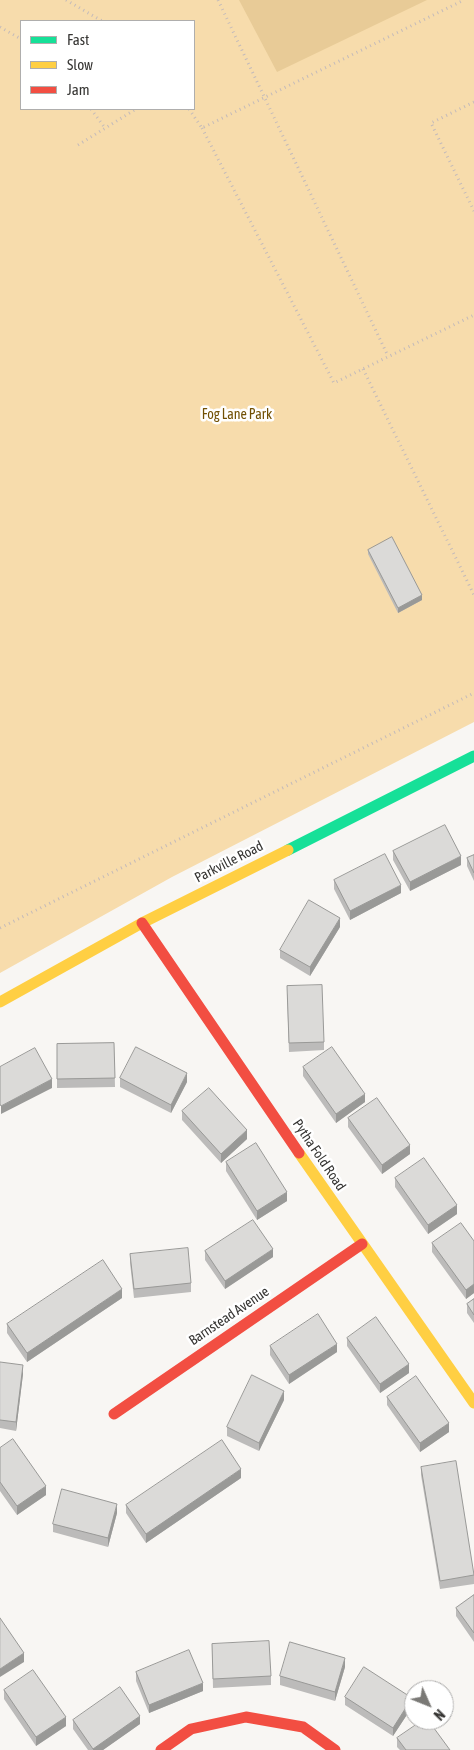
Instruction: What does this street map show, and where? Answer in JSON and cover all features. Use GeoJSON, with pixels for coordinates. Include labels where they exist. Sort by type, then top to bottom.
{"type":"FeatureCollection","features":[{"type":"Feature","properties":{"kind":"street","name":"Parkville Road"},"geometry":{"type":"LineString","coordinates":[[0,1002],[142,923],[474,756]]}},
{"type":"Feature","properties":{"kind":"street","name":"Pytha Fold Road"},"geometry":{"type":"LineString","coordinates":[[142,923],[362,1244],[474,1403]]}},
{"type":"Feature","properties":{"kind":"street","name":"Barnstead Avenue"},"geometry":{"type":"LineString","coordinates":[[114,1414],[362,1244]]}},
{"type":"Feature","properties":{"kind":"street"},"geometry":{"type":"LineString","coordinates":[[161,1750],[191,1730],[246,1717],[303,1727],[335,1750]]}},
{"type":"Feature","properties":{"kind":"path"},"geometry":{"type":"LineString","coordinates":[[66,0],[100,20]]}},
{"type":"Feature","properties":{"kind":"path"},"geometry":{"type":"LineString","coordinates":[[218,0],[388,356]]}},
{"type":"Feature","properties":{"kind":"path"},"geometry":{"type":"LineString","coordinates":[[202,128],[265,95],[464,0]]}},
{"type":"Feature","properties":{"kind":"path"},"geometry":{"type":"LineString","coordinates":[[0,27],[20,38]]}},
{"type":"Feature","properties":{"kind":"path"},"geometry":{"type":"LineString","coordinates":[[474,102],[431,123],[474,211]]}},
{"type":"Feature","properties":{"kind":"path"},"geometry":{"type":"LineString","coordinates":[[92,110],[105,128]]}},
{"type":"Feature","properties":{"kind":"path"},"geometry":{"type":"LineString","coordinates":[[78,144],[134,110]]}},
{"type":"Feature","properties":{"kind":"path"},"geometry":{"type":"LineString","coordinates":[[191,110],[202,128],[334,383],[474,315]]}},
{"type":"Feature","properties":{"kind":"path"},"geometry":{"type":"LineString","coordinates":[[362,369],[474,595]]}},
{"type":"Feature","properties":{"kind":"path"},"geometry":{"type":"LineString","coordinates":[[0,928],[474,693]]}},
{"type":"Feature","properties":{"kind":"green space","name":"Fog Lane Park"},"geometry":{"type":"Polygon","coordinates":[[[0,0],[474,0],[474,722],[172,877],[0,973],[0,0]]]}},
{"type":"Feature","properties":{"kind":"shaded area"},"geometry":{"type":"Polygon","coordinates":[[[239,0],[427,0],[277,72],[239,0]]]}},
{"type":"Feature","properties":{"kind":"building"},"geometry":{"type":"Polygon","coordinates":[[[392,537],[422,595],[398,608],[368,550],[392,537]]]}},
{"type":"Feature","properties":{"kind":"building"},"geometry":{"type":"Polygon","coordinates":[[[445,825],[461,856],[410,882],[393,851],[445,825]]]}},
{"type":"Feature","properties":{"kind":"building"},"geometry":{"type":"Polygon","coordinates":[[[385,854],[401,885],[350,911],[334,880],[385,854]]]}},
{"type":"Feature","properties":{"kind":"building"},"geometry":{"type":"Polygon","coordinates":[[[474,855],[474,873],[467,858],[474,855]]]}},
{"type":"Feature","properties":{"kind":"building"},"geometry":{"type":"Polygon","coordinates":[[[309,900],[340,918],[310,967],[280,950],[309,900]]]}},
{"type":"Feature","properties":{"kind":"building"},"geometry":{"type":"Polygon","coordinates":[[[322,985],[324,1042],[289,1043],[287,986],[322,985]]]}},
{"type":"Feature","properties":{"kind":"building"},"geometry":{"type":"Polygon","coordinates":[[[114,1043],[115,1078],[57,1079],[57,1044],[114,1043]]]}},
{"type":"Feature","properties":{"kind":"building"},"geometry":{"type":"Polygon","coordinates":[[[136,1047],[187,1073],[171,1105],[120,1078],[136,1047]]]}},
{"type":"Feature","properties":{"kind":"building"},"geometry":{"type":"Polygon","coordinates":[[[332,1047],[365,1094],[336,1114],[303,1067],[332,1047]]]}},
{"type":"Feature","properties":{"kind":"building"},"geometry":{"type":"Polygon","coordinates":[[[35,1048],[52,1079],[1,1106],[0,1067],[35,1048]]]}},
{"type":"Feature","properties":{"kind":"building"},"geometry":{"type":"Polygon","coordinates":[[[209,1088],[247,1130],[221,1154],[182,1111],[209,1088]]]}},
{"type":"Feature","properties":{"kind":"building"},"geometry":{"type":"Polygon","coordinates":[[[377,1098],[410,1145],[382,1165],[348,1118],[377,1098]]]}},
{"type":"Feature","properties":{"kind":"building"},"geometry":{"type":"Polygon","coordinates":[[[256,1143],[287,1192],[257,1211],[226,1162],[256,1143]]]}},
{"type":"Feature","properties":{"kind":"building"},"geometry":{"type":"Polygon","coordinates":[[[424,1158],[457,1205],[428,1225],[395,1178],[424,1158]]]}},
{"type":"Feature","properties":{"kind":"building"},"geometry":{"type":"Polygon","coordinates":[[[253,1220],[273,1249],[225,1281],[205,1251],[253,1220]]]}},
{"type":"Feature","properties":{"kind":"building"},"geometry":{"type":"Polygon","coordinates":[[[461,1223],[474,1241],[474,1284],[466,1290],[432,1243],[461,1223]]]}},
{"type":"Feature","properties":{"kind":"building"},"geometry":{"type":"Polygon","coordinates":[[[188,1248],[191,1283],[134,1289],[130,1254],[188,1248]]]}},
{"type":"Feature","properties":{"kind":"building"},"geometry":{"type":"Polygon","coordinates":[[[103,1260],[122,1289],[27,1353],[7,1324],[103,1260]]]}},
{"type":"Feature","properties":{"kind":"building"},"geometry":{"type":"Polygon","coordinates":[[[474,1299],[474,1315],[467,1304],[474,1299]]]}},
{"type":"Feature","properties":{"kind":"building"},"geometry":{"type":"Polygon","coordinates":[[[318,1314],[337,1344],[289,1375],[270,1346],[318,1314]]]}},
{"type":"Feature","properties":{"kind":"building"},"geometry":{"type":"Polygon","coordinates":[[[376,1317],[409,1364],[380,1384],[347,1338],[376,1317]]]}},
{"type":"Feature","properties":{"kind":"building"},"geometry":{"type":"Polygon","coordinates":[[[0,1362],[23,1365],[16,1422],[0,1420],[0,1362]]]}},
{"type":"Feature","properties":{"kind":"building"},"geometry":{"type":"Polygon","coordinates":[[[252,1375],[284,1391],[259,1443],[227,1427],[252,1375]]]}},
{"type":"Feature","properties":{"kind":"building"},"geometry":{"type":"Polygon","coordinates":[[[416,1376],[449,1423],[420,1443],[387,1397],[416,1376]]]}},
{"type":"Feature","properties":{"kind":"building"},"geometry":{"type":"Polygon","coordinates":[[[13,1439],[46,1486],[17,1506],[0,1482],[0,1448],[13,1439]]]}},
{"type":"Feature","properties":{"kind":"building"},"geometry":{"type":"Polygon","coordinates":[[[222,1440],[241,1469],[146,1534],[126,1505],[222,1440]]]}},
{"type":"Feature","properties":{"kind":"building"},"geometry":{"type":"Polygon","coordinates":[[[456,1461],[474,1575],[440,1581],[421,1467],[456,1461]]]}},
{"type":"Feature","properties":{"kind":"building"},"geometry":{"type":"Polygon","coordinates":[[[62,1489],[117,1504],[108,1538],[53,1524],[62,1489]]]}},
{"type":"Feature","properties":{"kind":"building"},"geometry":{"type":"Polygon","coordinates":[[[474,1595],[474,1633],[456,1608],[474,1595]]]}},
{"type":"Feature","properties":{"kind":"building"},"geometry":{"type":"Polygon","coordinates":[[[0,1618],[24,1653],[0,1669],[0,1618]]]}},
{"type":"Feature","properties":{"kind":"building"},"geometry":{"type":"Polygon","coordinates":[[[269,1641],[271,1676],[213,1679],[212,1644],[269,1641]]]}},
{"type":"Feature","properties":{"kind":"building"},"geometry":{"type":"Polygon","coordinates":[[[290,1642],[345,1658],[335,1692],[280,1676],[290,1642]]]}},
{"type":"Feature","properties":{"kind":"building"},"geometry":{"type":"Polygon","coordinates":[[[189,1650],[203,1683],[149,1705],[136,1672],[189,1650]]]}},
{"type":"Feature","properties":{"kind":"building"},"geometry":{"type":"Polygon","coordinates":[[[364,1667],[404,1693],[404,1711],[393,1728],[345,1697],[364,1667]]]}},
{"type":"Feature","properties":{"kind":"building"},"geometry":{"type":"Polygon","coordinates":[[[33,1670],[66,1717],[36,1737],[4,1690],[33,1670]]]}},
{"type":"Feature","properties":{"kind":"building"},"geometry":{"type":"Polygon","coordinates":[[[120,1687],[140,1716],[93,1749],[73,1720],[120,1687]]]}},
{"type":"Feature","properties":{"kind":"building"},"geometry":{"type":"Polygon","coordinates":[[[409,1730],[435,1730],[450,1750],[406,1750],[397,1738],[409,1730]]]}},
{"type":"Feature","properties":{"kind":"traffic: fast"},"geometry":{"type":"LineString","coordinates":[[288,850],[474,756]]}},
{"type":"Feature","properties":{"kind":"traffic: slow"},"geometry":{"type":"LineString","coordinates":[[0,1002],[142,923],[288,850]]}},
{"type":"Feature","properties":{"kind":"traffic: slow"},"geometry":{"type":"LineString","coordinates":[[299,1153],[474,1403]]}},
{"type":"Feature","properties":{"kind":"traffic: jam"},"geometry":{"type":"LineString","coordinates":[[142,923],[299,1153]]}},
{"type":"Feature","properties":{"kind":"traffic: jam"},"geometry":{"type":"LineString","coordinates":[[114,1414],[362,1244]]}},
{"type":"Feature","properties":{"kind":"traffic: jam"},"geometry":{"type":"LineString","coordinates":[[161,1750],[191,1729],[246,1717],[303,1727],[335,1750]]}}]}
